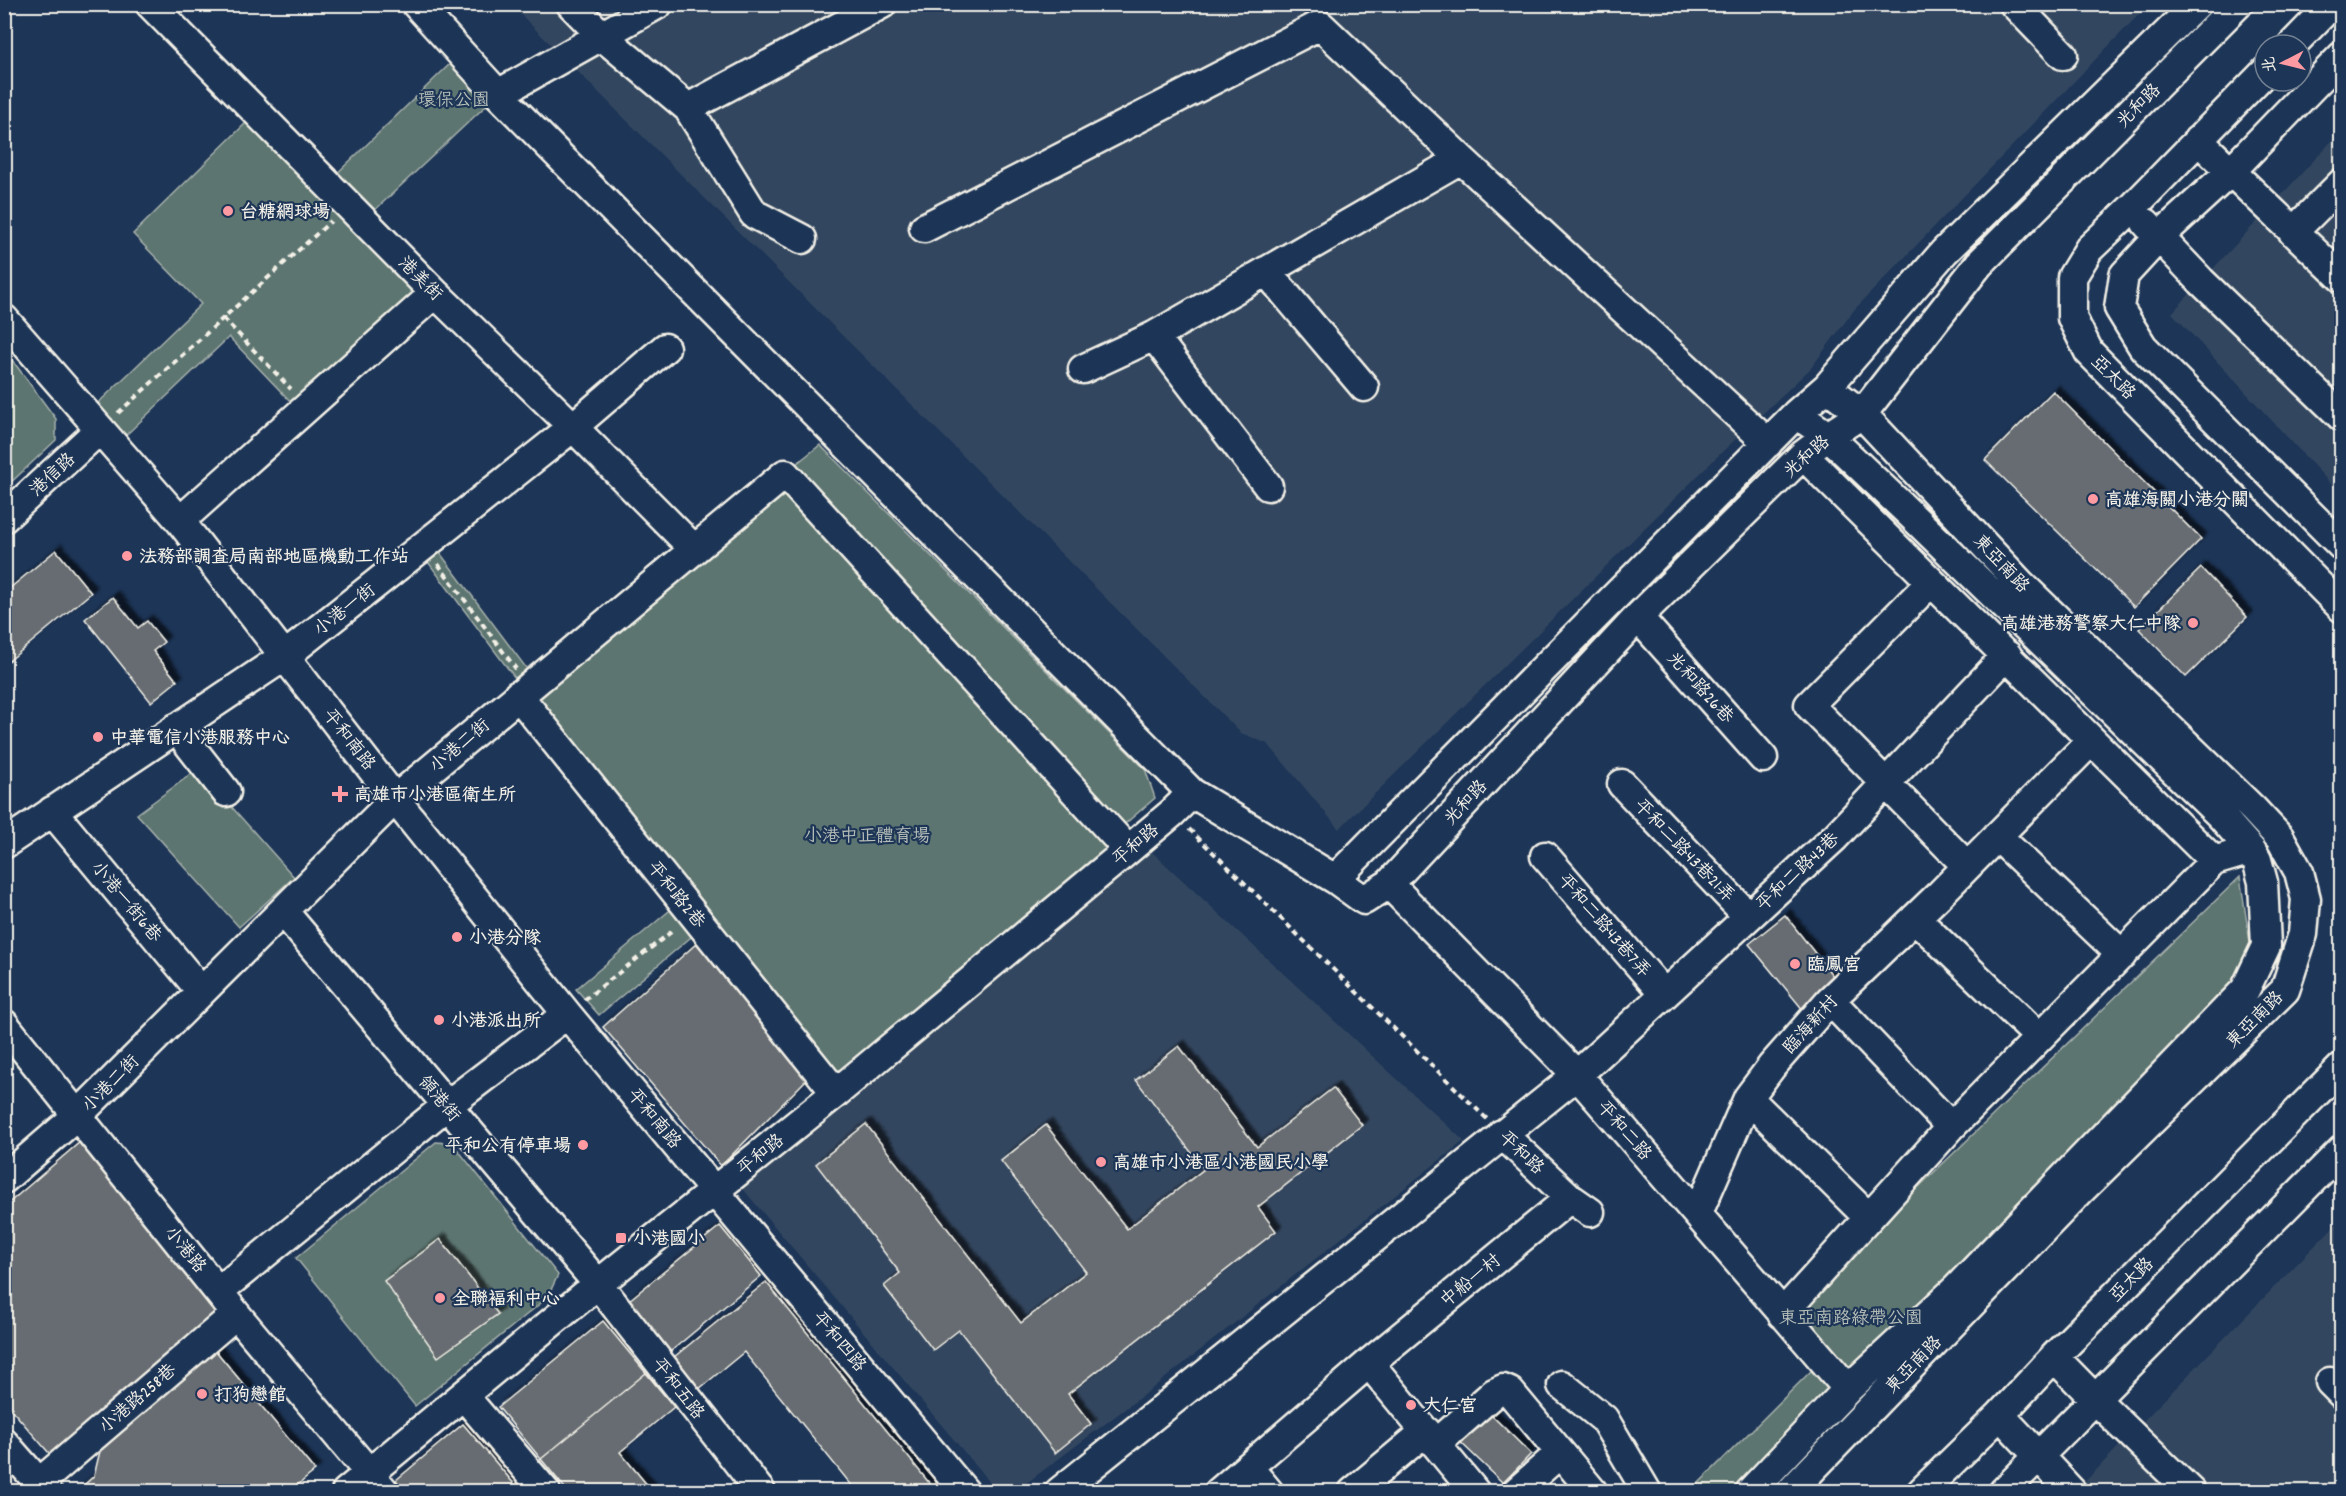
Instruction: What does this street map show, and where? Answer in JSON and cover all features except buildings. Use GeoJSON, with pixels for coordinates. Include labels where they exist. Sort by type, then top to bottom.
{"type":"FeatureCollection","features":[{"type":"Feature","properties":{"kind":"street","name":"港美街"},"geometry":{"type":"LineString","coordinates":[[150,4],[435,293],[694,549]]}},
{"type":"Feature","properties":{"kind":"street"},"geometry":{"type":"LineString","coordinates":[[416,4],[498,94],[1192,793],[1335,879]]}},
{"type":"Feature","properties":{"kind":"street"},"geometry":{"type":"LineString","coordinates":[[571,4],[602,36],[688,108],[754,214],[802,239]]}},
{"type":"Feature","properties":{"kind":"street"},"geometry":{"type":"LineString","coordinates":[[498,94],[658,4]]}},
{"type":"Feature","properties":{"kind":"street"},"geometry":{"type":"LineString","coordinates":[[688,108],[882,4]]}},
{"type":"Feature","properties":{"kind":"street"},"geometry":{"type":"LineString","coordinates":[[2014,4],[2063,55]]}},
{"type":"Feature","properties":{"kind":"street","name":"光和路"},"geometry":{"type":"LineString","coordinates":[[2198,4],[1944,252],[1827,387],[1796,414],[1335,879],[1364,900],[1389,884],[1638,617],[1803,455],[1862,414],[1979,264],[2238,4]]}},
{"type":"Feature","properties":{"kind":"street"},"geometry":{"type":"LineString","coordinates":[[2304,33],[2332,4]]}},
{"type":"Feature","properties":{"kind":"street"},"geometry":{"type":"LineString","coordinates":[[924,228],[1320,25],[1768,443]]}},
{"type":"Feature","properties":{"kind":"street"},"geometry":{"type":"LineString","coordinates":[[2342,56],[2231,171],[2159,237],[2124,275],[2119,308],[2143,347],[2342,546]]}},
{"type":"Feature","properties":{"kind":"street","name":"亞太路"},"geometry":{"type":"LineString","coordinates":[[2253,84],[2089,249],[2072,278],[2072,318],[2089,352],[2342,608]]}},
{"type":"Feature","properties":{"kind":"street"},"geometry":{"type":"LineString","coordinates":[[2198,140],[2293,232],[2336,266]]}},
{"type":"Feature","properties":{"kind":"street"},"geometry":{"type":"LineString","coordinates":[[1083,369],[1154,336],[1461,159]]}},
{"type":"Feature","properties":{"kind":"street"},"geometry":{"type":"LineString","coordinates":[[2293,232],[2342,183]]}},
{"type":"Feature","properties":{"kind":"street"},"geometry":{"type":"LineString","coordinates":[[2132,208],[2201,281],[2342,417]]}},
{"type":"Feature","properties":{"kind":"street"},"geometry":{"type":"LineString","coordinates":[[1266,271],[1364,387]]}},
{"type":"Feature","properties":{"kind":"street"},"geometry":{"type":"LineString","coordinates":[[180,521],[435,293]]}},
{"type":"Feature","properties":{"kind":"street","name":"平和南路"},"geometry":{"type":"LineString","coordinates":[[4,319],[180,521],[395,799],[567,1014],[715,1190]]}},
{"type":"Feature","properties":{"kind":"street"},"geometry":{"type":"LineString","coordinates":[[1154,336],[1268,486]]}},
{"type":"Feature","properties":{"kind":"street","name":"小港一街"},"geometry":{"type":"LineString","coordinates":[[4,844],[285,656],[573,427],[665,348]]}},
{"type":"Feature","properties":{"kind":"street","name":"東亞南路"},"geometry":{"type":"LineString","coordinates":[[1790,1491],[2080,1191],[2285,990],[2303,934],[2306,899],[2299,872],[2280,838],[2198,755],[2020,583],[1862,414],[1827,387]]}},
{"type":"Feature","properties":{"kind":"street","name":"東亞南路"},"geometry":{"type":"LineString","coordinates":[[1750,1491],[1848,1389],[1957,1288],[2245,990],[2266,946],[2263,882],[2257,860],[2221,816],[1828,436],[1796,414]]}},
{"type":"Feature","properties":{"kind":"street","name":"港信路"},"geometry":{"type":"LineString","coordinates":[[4,518],[100,429]]}},
{"type":"Feature","properties":{"kind":"street"},"geometry":{"type":"LineString","coordinates":[[1803,455],[2214,861]]}},
{"type":"Feature","properties":{"kind":"street","name":"小港二街"},"geometry":{"type":"LineString","coordinates":[[4,1179],[78,1115],[395,799],[785,474],[1128,850]]}},
{"type":"Feature","properties":{"kind":"street"},"geometry":{"type":"LineString","coordinates":[[1931,582],[1809,705],[1967,866]]}},
{"type":"Feature","properties":{"kind":"street","name":"光和路26巷"},"geometry":{"type":"LineString","coordinates":[[1638,617],[1763,758]]}},
{"type":"Feature","properties":{"kind":"street","name":"平和二路43巷"},"geometry":{"type":"LineString","coordinates":[[1059,1491],[1577,1075],[1835,837],[2007,655]]}},
{"type":"Feature","properties":{"kind":"street","name":"平和路2巷"},"geometry":{"type":"LineString","coordinates":[[524,691],[693,914],[836,1093]]}},
{"type":"Feature","properties":{"kind":"street"},"geometry":{"type":"LineString","coordinates":[[176,728],[226,792]]}},
{"type":"Feature","properties":{"kind":"street","name":"臨海新村"},"geometry":{"type":"LineString","coordinates":[[1698,1214],[1748,1098],[1772,1066],[1830,1000],[1998,836],[2091,741]]}},
{"type":"Feature","properties":{"kind":"street","name":"平和二路43巷21弄"},"geometry":{"type":"LineString","coordinates":[[1622,784],[1748,916]]}},
{"type":"Feature","properties":{"kind":"street","name":"平和路"},"geometry":{"type":"LineString","coordinates":[[346,1491],[377,1482],[464,1396],[597,1284],[836,1093],[1172,813],[1192,793]]}},
{"type":"Feature","properties":{"kind":"street","name":"小港一街6巷"},"geometry":{"type":"LineString","coordinates":[[52,811],[201,991]]}},
{"type":"Feature","properties":{"kind":"street"},"geometry":{"type":"LineString","coordinates":[[1998,836],[2122,955]]}},
{"type":"Feature","properties":{"kind":"street"},"geometry":{"type":"LineString","coordinates":[[1782,1314],[1951,1127],[2214,861],[2251,850]]}},
{"type":"Feature","properties":{"kind":"street","name":"平和二路43巷7弄"},"geometry":{"type":"LineString","coordinates":[[1545,856],[1664,994]]}},
{"type":"Feature","properties":{"kind":"street","name":"平和二路"},"geometry":{"type":"LineString","coordinates":[[1389,884],[1577,1075],[1848,1389]]}},
{"type":"Feature","properties":{"kind":"street","name":"領港街"},"geometry":{"type":"LineString","coordinates":[[283,912],[597,1284]]}},
{"type":"Feature","properties":{"kind":"street"},"geometry":{"type":"LineString","coordinates":[[1915,918],[2040,1037]]}},
{"type":"Feature","properties":{"kind":"street"},"geometry":{"type":"LineString","coordinates":[[1830,1000],[1951,1127]]}},
{"type":"Feature","properties":{"kind":"street"},"geometry":{"type":"LineString","coordinates":[[219,1291],[446,1106],[567,1014]]}},
{"type":"Feature","properties":{"kind":"street","name":"小港路"},"geometry":{"type":"LineString","coordinates":[[4,1024],[236,1314],[377,1482]]}},
{"type":"Feature","properties":{"kind":"street","name":"亞太路"},"geometry":{"type":"LineString","coordinates":[[1921,1491],[2000,1415],[2054,1356],[2342,1067]]}},
{"type":"Feature","properties":{"kind":"street"},"geometry":{"type":"LineString","coordinates":[[1748,1098],[1868,1217]]}},
{"type":"Feature","properties":{"kind":"street","name":"平和路"},"geometry":{"type":"LineString","coordinates":[[1502,1134],[1580,1205]]}},
{"type":"Feature","properties":{"kind":"street"},"geometry":{"type":"LineString","coordinates":[[2003,1491],[2342,1150]]}},
{"type":"Feature","properties":{"kind":"street","name":"平和四路"},"geometry":{"type":"LineString","coordinates":[[715,1190],[965,1491]]}},
{"type":"Feature","properties":{"kind":"street","name":"中船一村"},"geometry":{"type":"LineString","coordinates":[[1219,1491],[1369,1363],[1580,1205]]}},
{"type":"Feature","properties":{"kind":"street","name":"平和五路"},"geometry":{"type":"LineString","coordinates":[[597,1284],[761,1491]]}},
{"type":"Feature","properties":{"kind":"street","name":"小港路258巷"},"geometry":{"type":"LineString","coordinates":[[43,1487],[236,1314]]}},
{"type":"Feature","properties":{"kind":"street"},"geometry":{"type":"LineString","coordinates":[[2054,1356],[2095,1399],[2191,1491]]}},
{"type":"Feature","properties":{"kind":"street"},"geometry":{"type":"LineString","coordinates":[[1369,1363],[1475,1491]]}},
{"type":"Feature","properties":{"kind":"street"},"geometry":{"type":"LineString","coordinates":[[1562,1385],[1604,1419],[1647,1491]]}},
{"type":"Feature","properties":{"kind":"street"},"geometry":{"type":"LineString","coordinates":[[1353,1491],[1503,1389],[1510,1392],[1593,1491]]}},
{"type":"Feature","properties":{"kind":"street"},"geometry":{"type":"LineString","coordinates":[[464,1396],[546,1491]]}},
{"type":"Feature","properties":{"kind":"street"},"geometry":{"type":"LineString","coordinates":[[2000,1415],[2072,1491]]}},
{"type":"Feature","properties":{"kind":"street"},"geometry":{"type":"LineString","coordinates":[[4,1443],[43,1487]]}},
{"type":"Feature","properties":{"kind":"street"},"geometry":{"type":"LineString","coordinates":[[1516,1491],[1560,1452]]}},
{"type":"Feature","properties":{"kind":"street"},"geometry":{"type":"LineString","coordinates":[[1248,1467],[1269,1491]]}},
{"type":"Feature","properties":{"kind":"path"},"geometry":{"type":"LineString","coordinates":[[100,429],[349,205]]}},
{"type":"Feature","properties":{"kind":"path"},"geometry":{"type":"LineString","coordinates":[[223,318],[308,407]]}},
{"type":"Feature","properties":{"kind":"path"},"geometry":{"type":"LineString","coordinates":[[424,545],[524,691]]}},
{"type":"Feature","properties":{"kind":"path","name":"平和路"},"geometry":{"type":"LineString","coordinates":[[1172,813],[1502,1134]]}},
{"type":"Feature","properties":{"kind":"path"},"geometry":{"type":"LineString","coordinates":[[567,1014],[693,914]]}},
{"type":"Feature","properties":{"kind":"shaded area"},"geometry":{"type":"Polygon","coordinates":[[[511,5],[2148,5],[1854,310],[1811,368],[1722,452],[1339,829],[1268,744],[1241,733],[511,5]]]}},
{"type":"Feature","properties":{"kind":"shaded area"},"geometry":{"type":"Polygon","coordinates":[[[2341,131],[2341,495],[2172,313],[2341,131]]]}},
{"type":"Feature","properties":{"kind":"shaded area","name":"高雄市小港區小港國民小學"},"geometry":{"type":"Polygon","coordinates":[[[1150,850],[1464,1141],[1154,1387],[1016,1491],[997,1491],[738,1183],[1150,850]]]}},
{"type":"Feature","properties":{"kind":"shaded area"},"geometry":{"type":"Polygon","coordinates":[[[2341,1219],[2341,1491],[2075,1492],[2153,1411],[2341,1219]]]}},
{"type":"Feature","properties":{"kind":"green space","name":"環保公園"},"geometry":{"type":"Polygon","coordinates":[[[454,60],[493,99],[358,226],[420,289],[292,403],[229,337],[125,436],[97,404],[201,304],[133,234],[254,115],[323,187],[454,60]]]}},
{"type":"Feature","properties":{"kind":"green space"},"geometry":{"type":"Polygon","coordinates":[[[4,349],[56,419],[56,440],[5,488],[4,349]]]}},
{"type":"Feature","properties":{"kind":"green space"},"geometry":{"type":"Polygon","coordinates":[[[820,445],[1145,769],[1155,798],[1119,829],[791,468],[820,445]]]}},
{"type":"Feature","properties":{"kind":"green space","name":"小港中正體育場"},"geometry":{"type":"Polygon","coordinates":[[[784,478],[1120,854],[841,1086],[526,695],[784,478]]]}},
{"type":"Feature","properties":{"kind":"green space"},"geometry":{"type":"Polygon","coordinates":[[[440,553],[527,669],[515,678],[428,562],[440,553]]]}},
{"type":"Feature","properties":{"kind":"green space"},"geometry":{"type":"Polygon","coordinates":[[[198,769],[294,877],[239,927],[137,814],[198,769]]]}},
{"type":"Feature","properties":{"kind":"green space","name":"東亞南路綠帶公園"},"geometry":{"type":"Polygon","coordinates":[[[2240,877],[2250,943],[2228,989],[1848,1386],[1787,1314],[2240,877]]]}},
{"type":"Feature","properties":{"kind":"green space"},"geometry":{"type":"Polygon","coordinates":[[[675,906],[697,932],[599,1015],[576,989],[675,906]]]}},
{"type":"Feature","properties":{"kind":"green space"},"geometry":{"type":"Polygon","coordinates":[[[436,1142],[448,1143],[458,1150],[558,1275],[547,1298],[415,1406],[296,1258],[436,1142]]]}},
{"type":"Feature","properties":{"kind":"green space","name":"東亞南路綠帶公園"},"geometry":{"type":"Polygon","coordinates":[[[1820,1362],[1845,1389],[1742,1491],[1690,1492],[1820,1362]]]}},
{"type":"Feature","properties":{"kind":"place","name":"台糖網球場"},"geometry":{"type":"Point","coordinates":[228,211]}},
{"type":"Feature","properties":{"kind":"place","name":"高雄海關小港分關"},"geometry":{"type":"Point","coordinates":[2093,499]}},
{"type":"Feature","properties":{"kind":"place","name":"法務部調查局南部地區機動工作站"},"geometry":{"type":"Point","coordinates":[127,556]}},
{"type":"Feature","properties":{"kind":"place","name":"高雄港務警察大仁中隊"},"geometry":{"type":"Point","coordinates":[2193,623]}},
{"type":"Feature","properties":{"kind":"place","name":"中華電信小港服務中心"},"geometry":{"type":"Point","coordinates":[98,737]}},
{"type":"Feature","properties":{"kind":"place","name":"高雄市小港區衛生所"},"geometry":{"type":"Point","coordinates":[340,794]}},
{"type":"Feature","properties":{"kind":"place","name":"小港分隊"},"geometry":{"type":"Point","coordinates":[457,937]}},
{"type":"Feature","properties":{"kind":"place","name":"臨鳳宮"},"geometry":{"type":"Point","coordinates":[1795,964]}},
{"type":"Feature","properties":{"kind":"place","name":"小港派出所"},"geometry":{"type":"Point","coordinates":[439,1020]}},
{"type":"Feature","properties":{"kind":"place","name":"平和公有停車場"},"geometry":{"type":"Point","coordinates":[583,1145]}},
{"type":"Feature","properties":{"kind":"place","name":"高雄市小港區小港國民小學"},"geometry":{"type":"Point","coordinates":[1101,1162]}},
{"type":"Feature","properties":{"kind":"place","name":"小港國小"},"geometry":{"type":"Point","coordinates":[621,1238]}},
{"type":"Feature","properties":{"kind":"place","name":"全聯褔利中心"},"geometry":{"type":"Point","coordinates":[440,1298]}},
{"type":"Feature","properties":{"kind":"place","name":"打狗戀館"},"geometry":{"type":"Point","coordinates":[202,1394]}},
{"type":"Feature","properties":{"kind":"place","name":"大仁宮"},"geometry":{"type":"Point","coordinates":[1411,1405]}}]}
